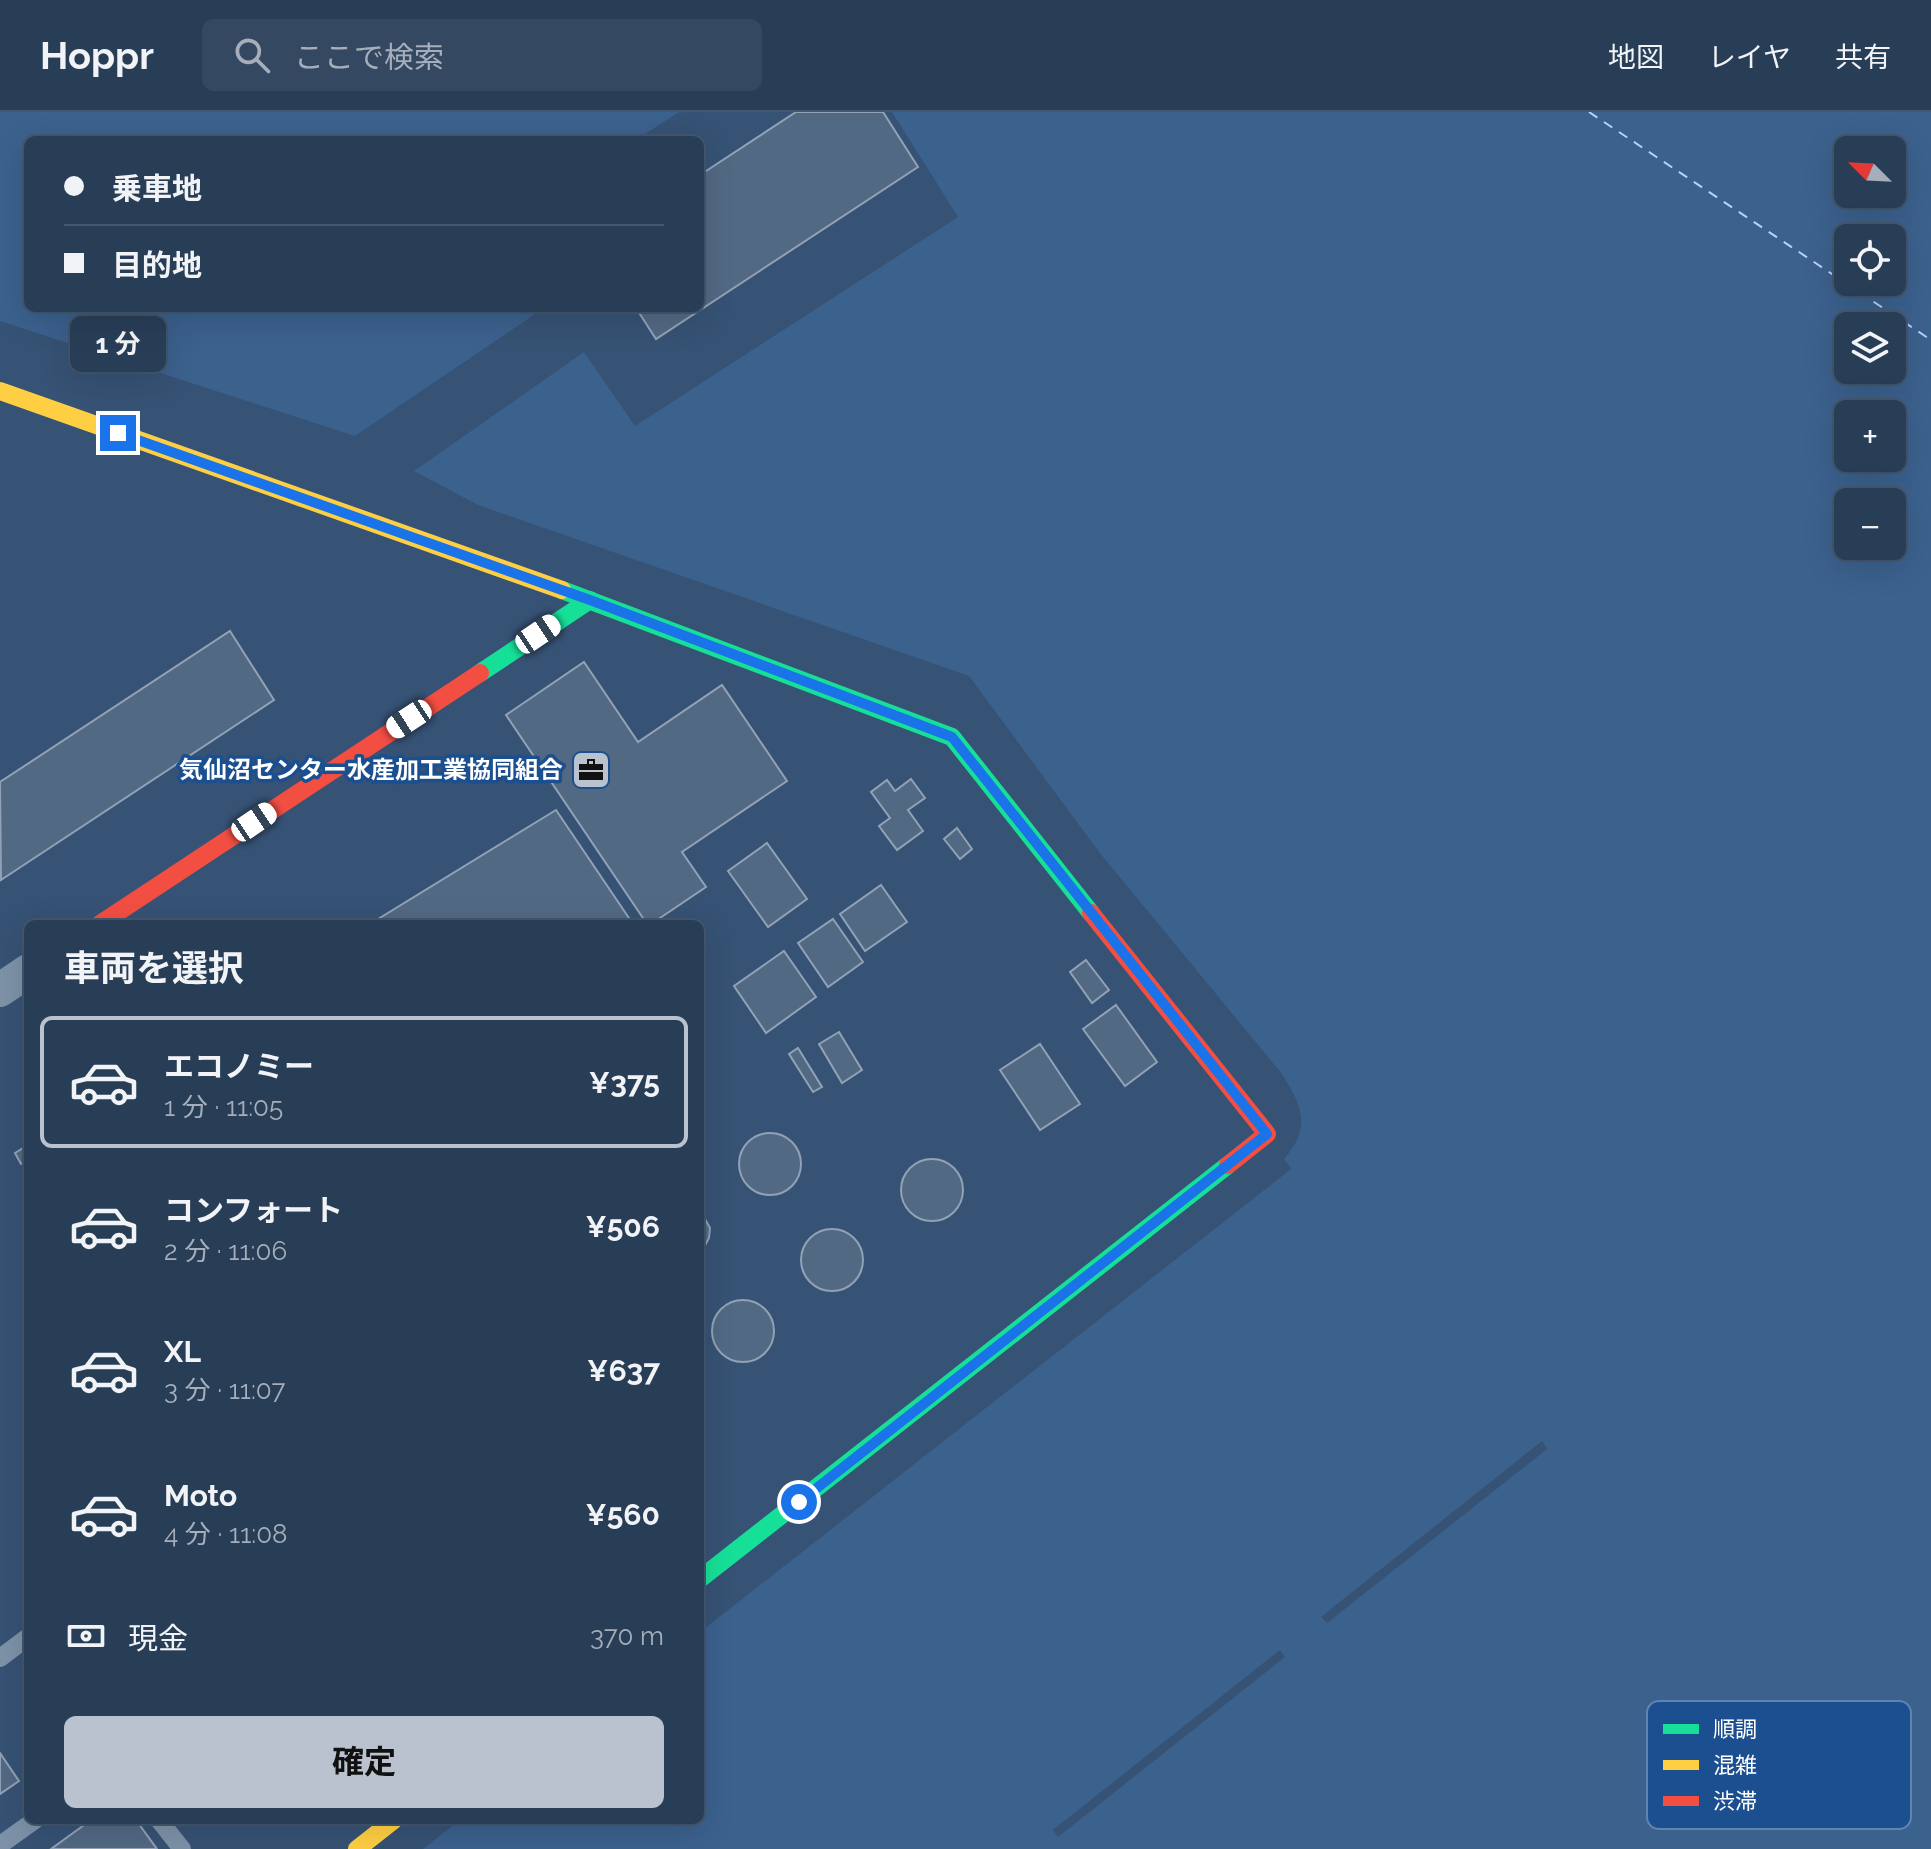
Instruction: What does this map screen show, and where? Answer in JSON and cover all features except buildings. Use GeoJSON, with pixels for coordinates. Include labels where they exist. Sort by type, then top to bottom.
{"type":"FeatureCollection","features":[{"type":"Feature","properties":{"kind":"street"},"geometry":{"type":"LineString","coordinates":[[0,391],[590,600],[952,737],[1267,1134],[704,1576]]}},
{"type":"Feature","properties":{"kind":"street"},"geometry":{"type":"LineString","coordinates":[[106,920],[590,600]]}},
{"type":"Feature","properties":{"kind":"street"},"geometry":{"type":"LineString","coordinates":[[0,990],[24,974]]}},
{"type":"Feature","properties":{"kind":"street"},"geometry":{"type":"LineString","coordinates":[[357,1849],[389,1824]]}},
{"type":"Feature","properties":{"kind":"lane"},"geometry":{"type":"LineString","coordinates":[[0,1658],[24,1640]]}},
{"type":"Feature","properties":{"kind":"lane"},"geometry":{"type":"LineString","coordinates":[[0,1845],[29,1824]]}},
{"type":"Feature","properties":{"kind":"lane"},"geometry":{"type":"LineString","coordinates":[[162,1824],[182,1849]]}},
{"type":"Feature","properties":{"kind":"water"},"geometry":{"type":"Polygon","coordinates":[[[0,112],[679,112],[642,136],[24,136],[24,312],[538,312],[355,436],[0,321],[0,112]]]}},
{"type":"Feature","properties":{"kind":"water"},"geometry":{"type":"Polygon","coordinates":[[[892,112],[1931,112],[1931,1849],[423,1849],[455,1824],[704,1824],[704,1629],[1291,1169],[1284,1159],[1293,1147],[1301,1126],[1299,1107],[1282,1074],[1099,852],[969,676],[478,505],[414,471],[584,352],[635,426],[958,217],[892,112]]]}},
{"type":"Feature","properties":{"kind":"pier"},"geometry":{"type":"Polygon","coordinates":[[[1542,1441],[1547,1449],[1327,1623],[1321,1617],[1542,1441]]]}},
{"type":"Feature","properties":{"kind":"pier"},"geometry":{"type":"Polygon","coordinates":[[[1280,1650],[1285,1657],[1058,1837],[1053,1830],[1280,1650]]]}},
{"type":"Feature","properties":{"kind":"ferry route"},"geometry":{"type":"LineString","coordinates":[[1589,112],[1931,340]]}},
{"type":"Feature","properties":{"kind":"traffic: fast"},"geometry":{"type":"LineString","coordinates":[[562,590],[952,737],[1091,913]]}},
{"type":"Feature","properties":{"kind":"traffic: fast"},"geometry":{"type":"LineString","coordinates":[[480,673],[590,600]]}},
{"type":"Feature","properties":{"kind":"traffic: fast"},"geometry":{"type":"LineString","coordinates":[[704,1576],[1228,1165]]}},
{"type":"Feature","properties":{"kind":"traffic: slow"},"geometry":{"type":"LineString","coordinates":[[0,391],[562,590]]}},
{"type":"Feature","properties":{"kind":"traffic: slow"},"geometry":{"type":"LineString","coordinates":[[357,1849],[389,1824]]}},
{"type":"Feature","properties":{"kind":"traffic: jam"},"geometry":{"type":"LineString","coordinates":[[106,920],[480,673]]}},
{"type":"Feature","properties":{"kind":"traffic: jam"},"geometry":{"type":"LineString","coordinates":[[1091,913],[1267,1134],[1228,1165]]}},
{"type":"Feature","properties":{"kind":"place","name":"気仙沼センター水産加工業協同組合"},"geometry":{"type":"Point","coordinates":[591,770]}},
{"type":"Feature","properties":{"kind":"route"},"geometry":{"type":"LineString","coordinates":[[118,433],[590,600],[952,737],[1267,1134],[799,1502]]}}]}
